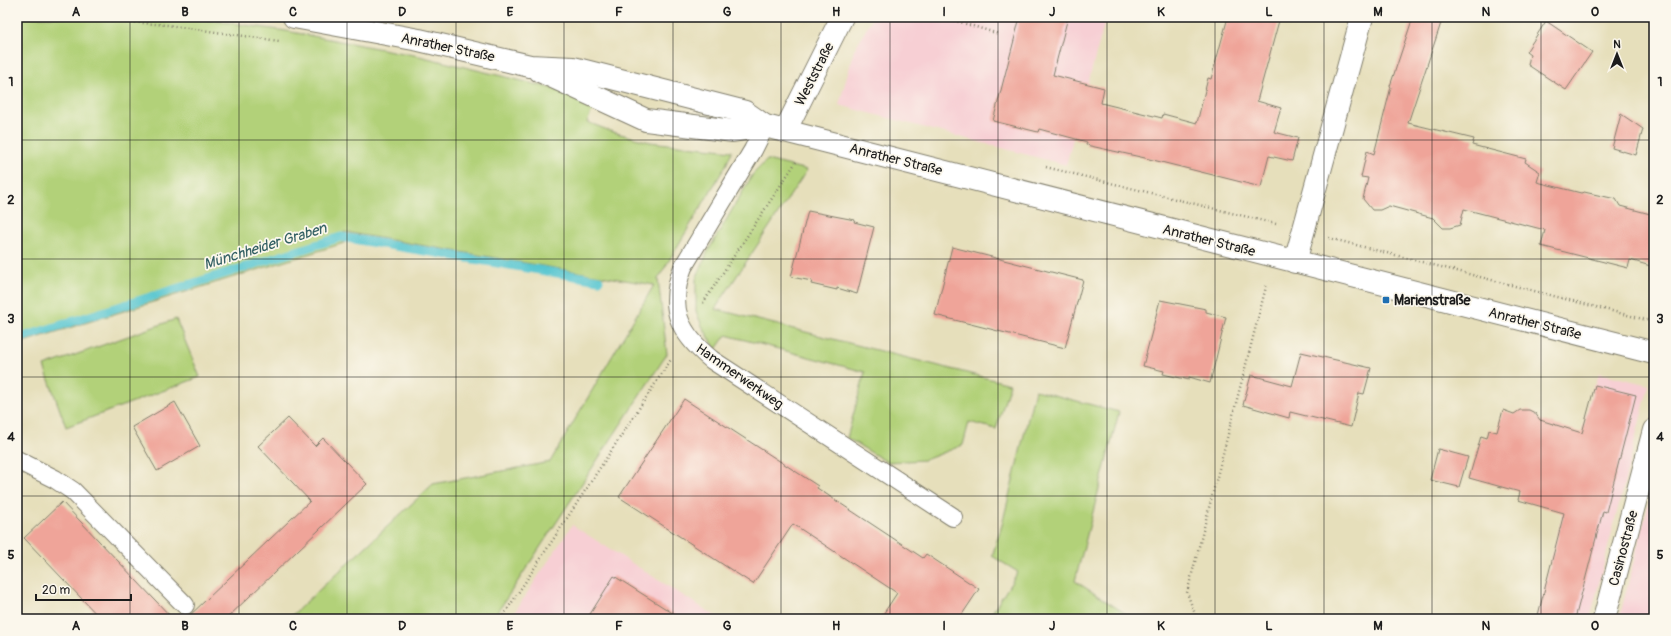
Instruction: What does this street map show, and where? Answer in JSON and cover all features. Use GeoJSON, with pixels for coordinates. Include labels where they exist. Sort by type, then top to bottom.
{"type":"FeatureCollection","features":[{"type":"Feature","properties":{"kind":"street","name":"Anrather Straße"},"geometry":{"type":"LineString","coordinates":[[294,17],[418,40],[530,66],[573,68],[745,112],[775,129],[1654,353]]}},
{"type":"Feature","properties":{"kind":"street","name":"Weststraße"},"geometry":{"type":"LineString","coordinates":[[775,129],[842,17]]}},
{"type":"Feature","properties":{"kind":"street"},"geometry":{"type":"LineString","coordinates":[[1295,262],[1362,17]]}},
{"type":"Feature","properties":{"kind":"street","name":"Anrather Straße"},"geometry":{"type":"LineString","coordinates":[[530,66],[646,120],[733,131],[775,129]]}},
{"type":"Feature","properties":{"kind":"street","name":"Casinostraße"},"geometry":{"type":"LineString","coordinates":[[1604,619],[1654,430]]}},
{"type":"Feature","properties":{"kind":"lane","name":"Hammerwerkweg"},"geometry":{"type":"LineString","coordinates":[[775,129],[753,150],[690,253],[678,280],[675,294],[676,307],[680,322],[687,336],[702,352],[724,368],[953,517]]}},
{"type":"Feature","properties":{"kind":"lane"},"geometry":{"type":"LineString","coordinates":[[17,460],[62,483],[73,491],[185,605]]}},
{"type":"Feature","properties":{"kind":"path"},"geometry":{"type":"LineString","coordinates":[[71,17],[167,25],[280,42]]}},
{"type":"Feature","properties":{"kind":"path"},"geometry":{"type":"LineString","coordinates":[[952,17],[953,20],[999,34]]}},
{"type":"Feature","properties":{"kind":"path"},"geometry":{"type":"LineString","coordinates":[[501,619],[687,336],[707,297],[798,160],[753,150]]}},
{"type":"Feature","properties":{"kind":"path"},"geometry":{"type":"LineString","coordinates":[[1042,166],[1303,231],[1378,252],[1654,322]]}},
{"type":"Feature","properties":{"kind":"path"},"geometry":{"type":"LineString","coordinates":[[1196,619],[1187,593],[1268,280]]}},
{"type":"Feature","properties":{"kind":"shaded area"},"geometry":{"type":"Polygon","coordinates":[[[873,17],[1106,17],[1066,165],[839,105],[854,50],[873,17]]]}},
{"type":"Feature","properties":{"kind":"shaded area"},"geometry":{"type":"Polygon","coordinates":[[[1599,373],[1649,385],[1590,619],[1536,619],[1594,384],[1596,384],[1599,373]]]}},
{"type":"Feature","properties":{"kind":"shaded area"},"geometry":{"type":"Polygon","coordinates":[[[1654,482],[1654,619],[1619,619],[1654,482]]]}},
{"type":"Feature","properties":{"kind":"shaded area"},"geometry":{"type":"Polygon","coordinates":[[[572,525],[720,619],[510,619],[572,525]]]}},
{"type":"Feature","properties":{"kind":"green space"},"geometry":{"type":"Polygon","coordinates":[[[17,17],[185,17],[286,31],[419,56],[559,90],[594,106],[587,122],[613,132],[650,142],[732,151],[726,165],[658,279],[667,354],[493,619],[288,619],[433,484],[550,462],[654,285],[344,232],[344,243],[17,344],[17,17]]]}},
{"type":"Feature","properties":{"kind":"green space"},"geometry":{"type":"Polygon","coordinates":[[[767,160],[807,170],[715,309],[1010,384],[996,429],[969,422],[963,445],[925,460],[887,462],[847,438],[865,372],[726,335],[716,349],[702,326],[696,311],[696,279],[708,251],[753,174],[767,160]]]}},
{"type":"Feature","properties":{"kind":"green space"},"geometry":{"type":"Polygon","coordinates":[[[176,319],[200,377],[66,427],[44,366],[176,319]]]}},
{"type":"Feature","properties":{"kind":"green space"},"geometry":{"type":"Polygon","coordinates":[[[1035,390],[1119,412],[1075,581],[1134,619],[988,619],[1018,572],[992,556],[1002,525],[1035,390]]]}},
{"type":"Feature","properties":{"kind":"building"},"geometry":{"type":"Polygon","coordinates":[[[1020,17],[1068,17],[1053,75],[1104,88],[1101,103],[1162,118],[1163,114],[1197,123],[1208,78],[1211,79],[1228,17],[1280,17],[1257,101],[1281,108],[1274,132],[1298,138],[1292,161],[1269,156],[1261,187],[1086,145],[1087,142],[1039,129],[1038,132],[993,121],[1020,17]]]}},
{"type":"Feature","properties":{"kind":"building"},"geometry":{"type":"Polygon","coordinates":[[[1413,17],[1443,17],[1408,123],[1474,139],[1472,145],[1526,159],[1525,162],[1540,172],[1537,182],[1581,193],[1584,192],[1616,199],[1620,206],[1654,215],[1654,267],[1630,260],[1628,268],[1541,246],[1545,230],[1464,209],[1460,225],[1450,228],[1443,228],[1433,218],[1389,206],[1380,210],[1372,210],[1363,199],[1368,178],[1361,177],[1367,151],[1374,154],[1391,87],[1390,86],[1413,17]]]}},
{"type":"Feature","properties":{"kind":"building"},"geometry":{"type":"Polygon","coordinates":[[[1546,21],[1592,52],[1566,90],[1528,65],[1530,55],[1526,52],[1546,21]]]}},
{"type":"Feature","properties":{"kind":"building"},"geometry":{"type":"Polygon","coordinates":[[[1621,114],[1643,129],[1636,155],[1612,148],[1621,114]]]}},
{"type":"Feature","properties":{"kind":"building"},"geometry":{"type":"Polygon","coordinates":[[[808,211],[855,220],[854,222],[874,227],[857,294],[837,288],[837,290],[811,284],[812,281],[791,277],[808,211]]]}},
{"type":"Feature","properties":{"kind":"building"},"geometry":{"type":"Polygon","coordinates":[[[952,247],[1083,280],[1065,348],[935,315],[952,247]]]}},
{"type":"Feature","properties":{"kind":"building"},"geometry":{"type":"Polygon","coordinates":[[[1160,300],[1206,309],[1206,312],[1226,317],[1210,383],[1189,377],[1189,380],[1163,374],[1164,371],[1143,366],[1160,300]]]}},
{"type":"Feature","properties":{"kind":"building"},"geometry":{"type":"Polygon","coordinates":[[[1301,352],[1371,368],[1364,394],[1359,393],[1351,427],[1290,412],[1289,418],[1243,405],[1251,375],[1292,386],[1301,352]]]}},
{"type":"Feature","properties":{"kind":"building"},"geometry":{"type":"Polygon","coordinates":[[[1595,385],[1636,395],[1606,512],[1603,511],[1575,619],[1537,619],[1564,513],[1518,500],[1520,492],[1469,478],[1481,436],[1487,438],[1489,430],[1497,432],[1503,410],[1514,414],[1520,410],[1529,410],[1535,413],[1540,420],[1582,433],[1595,385]]]}},
{"type":"Feature","properties":{"kind":"building"},"geometry":{"type":"Polygon","coordinates":[[[684,399],[818,486],[817,488],[923,558],[926,554],[979,589],[959,619],[880,619],[897,593],[793,524],[753,584],[619,497],[684,399]]]}},
{"type":"Feature","properties":{"kind":"building"},"geometry":{"type":"Polygon","coordinates":[[[175,402],[200,446],[157,471],[132,427],[175,402]]]}},
{"type":"Feature","properties":{"kind":"building"},"geometry":{"type":"Polygon","coordinates":[[[288,418],[315,446],[323,438],[367,484],[226,619],[186,619],[310,501],[258,446],[288,418]]]}},
{"type":"Feature","properties":{"kind":"building"},"geometry":{"type":"Polygon","coordinates":[[[1438,449],[1468,457],[1459,487],[1430,480],[1438,449]]]}},
{"type":"Feature","properties":{"kind":"building"},"geometry":{"type":"Polygon","coordinates":[[[62,502],[173,619],[101,619],[24,538],[62,502]]]}},
{"type":"Feature","properties":{"kind":"building"},"geometry":{"type":"Polygon","coordinates":[[[614,576],[682,619],[587,619],[614,576]]]}},
{"type":"Feature","properties":{"kind":"waterway","name":"Münchheider Graben"},"geometry":{"type":"LineString","coordinates":[[17,339],[341,237],[599,280]]}},
{"type":"Feature","properties":{"kind":"place","name":"Marienstraße"},"geometry":{"type":"Point","coordinates":[1386,300]}}]}
